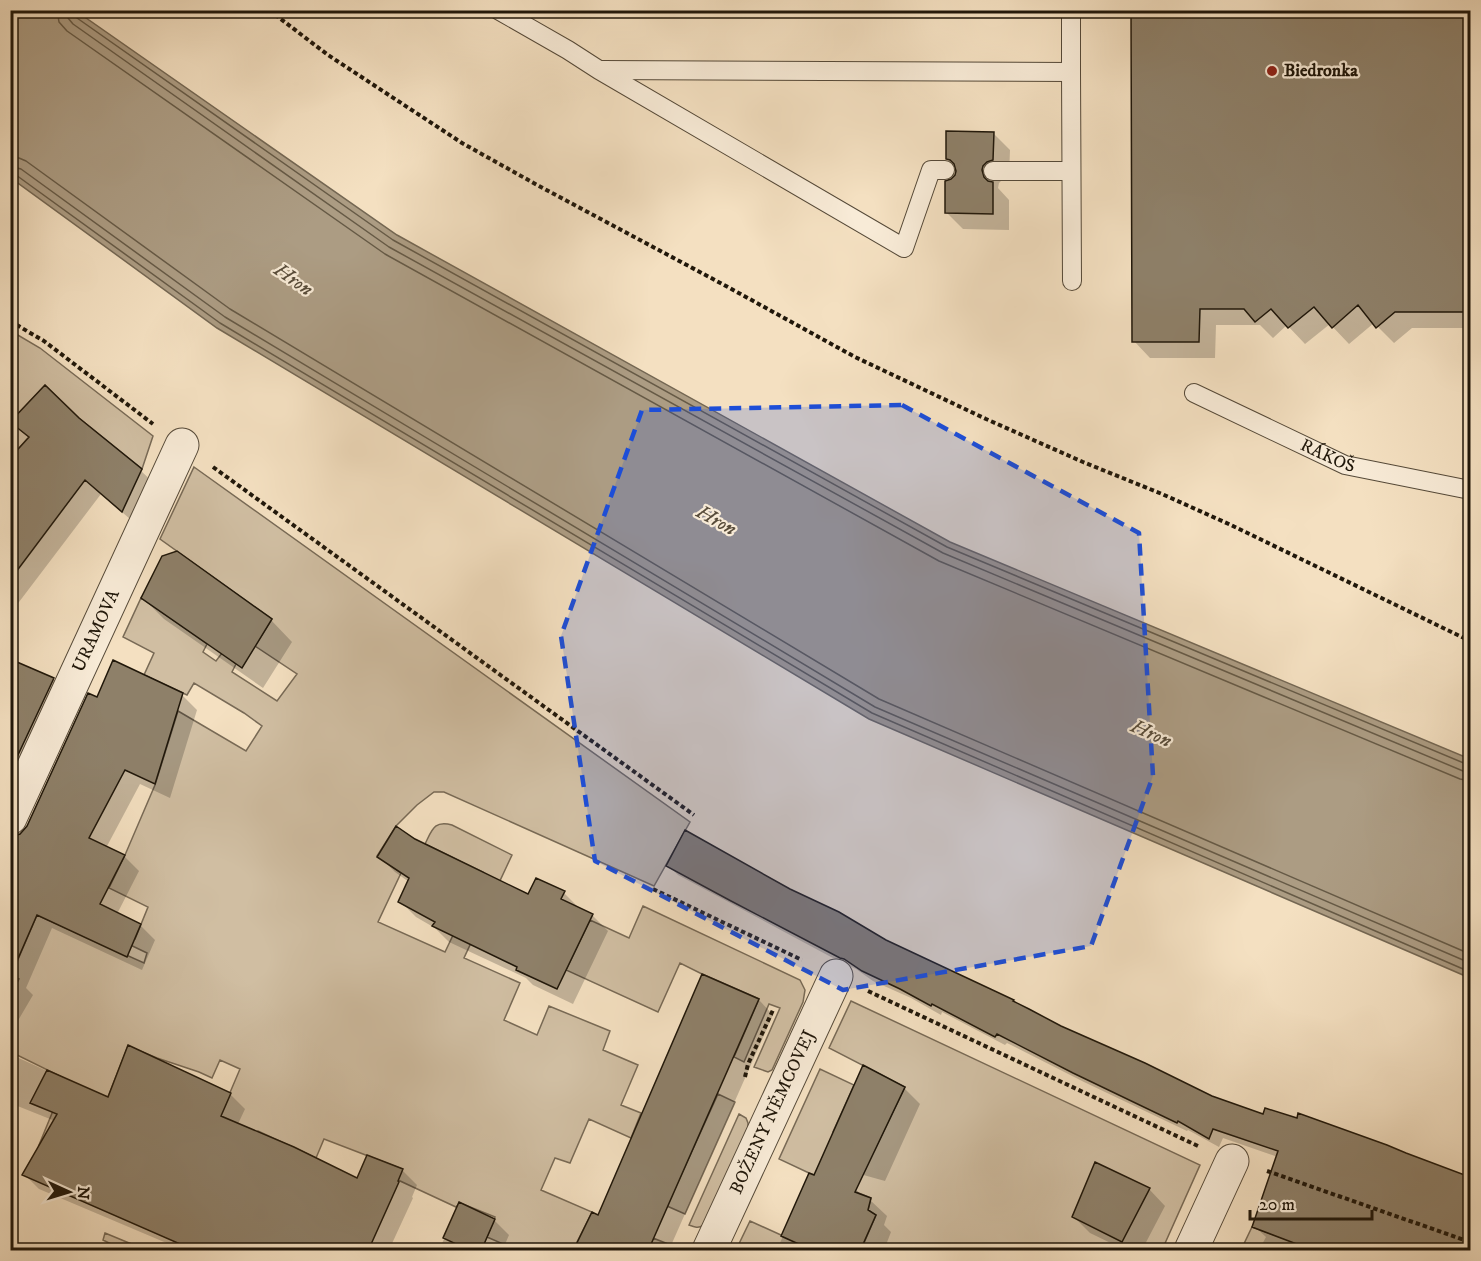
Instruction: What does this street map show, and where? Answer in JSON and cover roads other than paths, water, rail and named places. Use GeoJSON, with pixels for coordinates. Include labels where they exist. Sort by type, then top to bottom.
{"type":"FeatureCollection","features":[{"type":"Feature","properties":{"kind":"street","name":"URAMOVA"},"geometry":{"type":"LineString","coordinates":[[14,801],[182,445]]}},
{"type":"Feature","properties":{"kind":"street","name":"BOŽENY NĚMCOVEJ"},"geometry":{"type":"LineString","coordinates":[[709,1251],[836,976]]}},
{"type":"Feature","properties":{"kind":"street"},"geometry":{"type":"LineString","coordinates":[[1191,1251],[1232,1161]]}},
{"type":"Feature","properties":{"kind":"lane"},"geometry":{"type":"LineString","coordinates":[[498,10],[904,248],[931,170],[945,170]]}},
{"type":"Feature","properties":{"kind":"lane"},"geometry":{"type":"LineString","coordinates":[[1071,10],[1072,281]]}},
{"type":"Feature","properties":{"kind":"lane"},"geometry":{"type":"LineString","coordinates":[[599,70],[1071,72]]}},
{"type":"Feature","properties":{"kind":"lane"},"geometry":{"type":"LineString","coordinates":[[993,171],[1071,171]]}},
{"type":"Feature","properties":{"kind":"lane","name":"RÁKOŠ"},"geometry":{"type":"LineString","coordinates":[[1194,393],[1345,465],[1470,490]]}},
{"type":"Feature","properties":{"kind":"water","name":"Hron"},"geometry":{"type":"Polygon","coordinates":[[[11,10],[76,11],[397,235],[950,542],[1470,759],[1470,978],[869,719],[217,328],[11,178],[11,10]]]}},
{"type":"Feature","properties":{"kind":"place","name":"Biedronka"},"geometry":{"type":"Point","coordinates":[1272,71]}}]}
